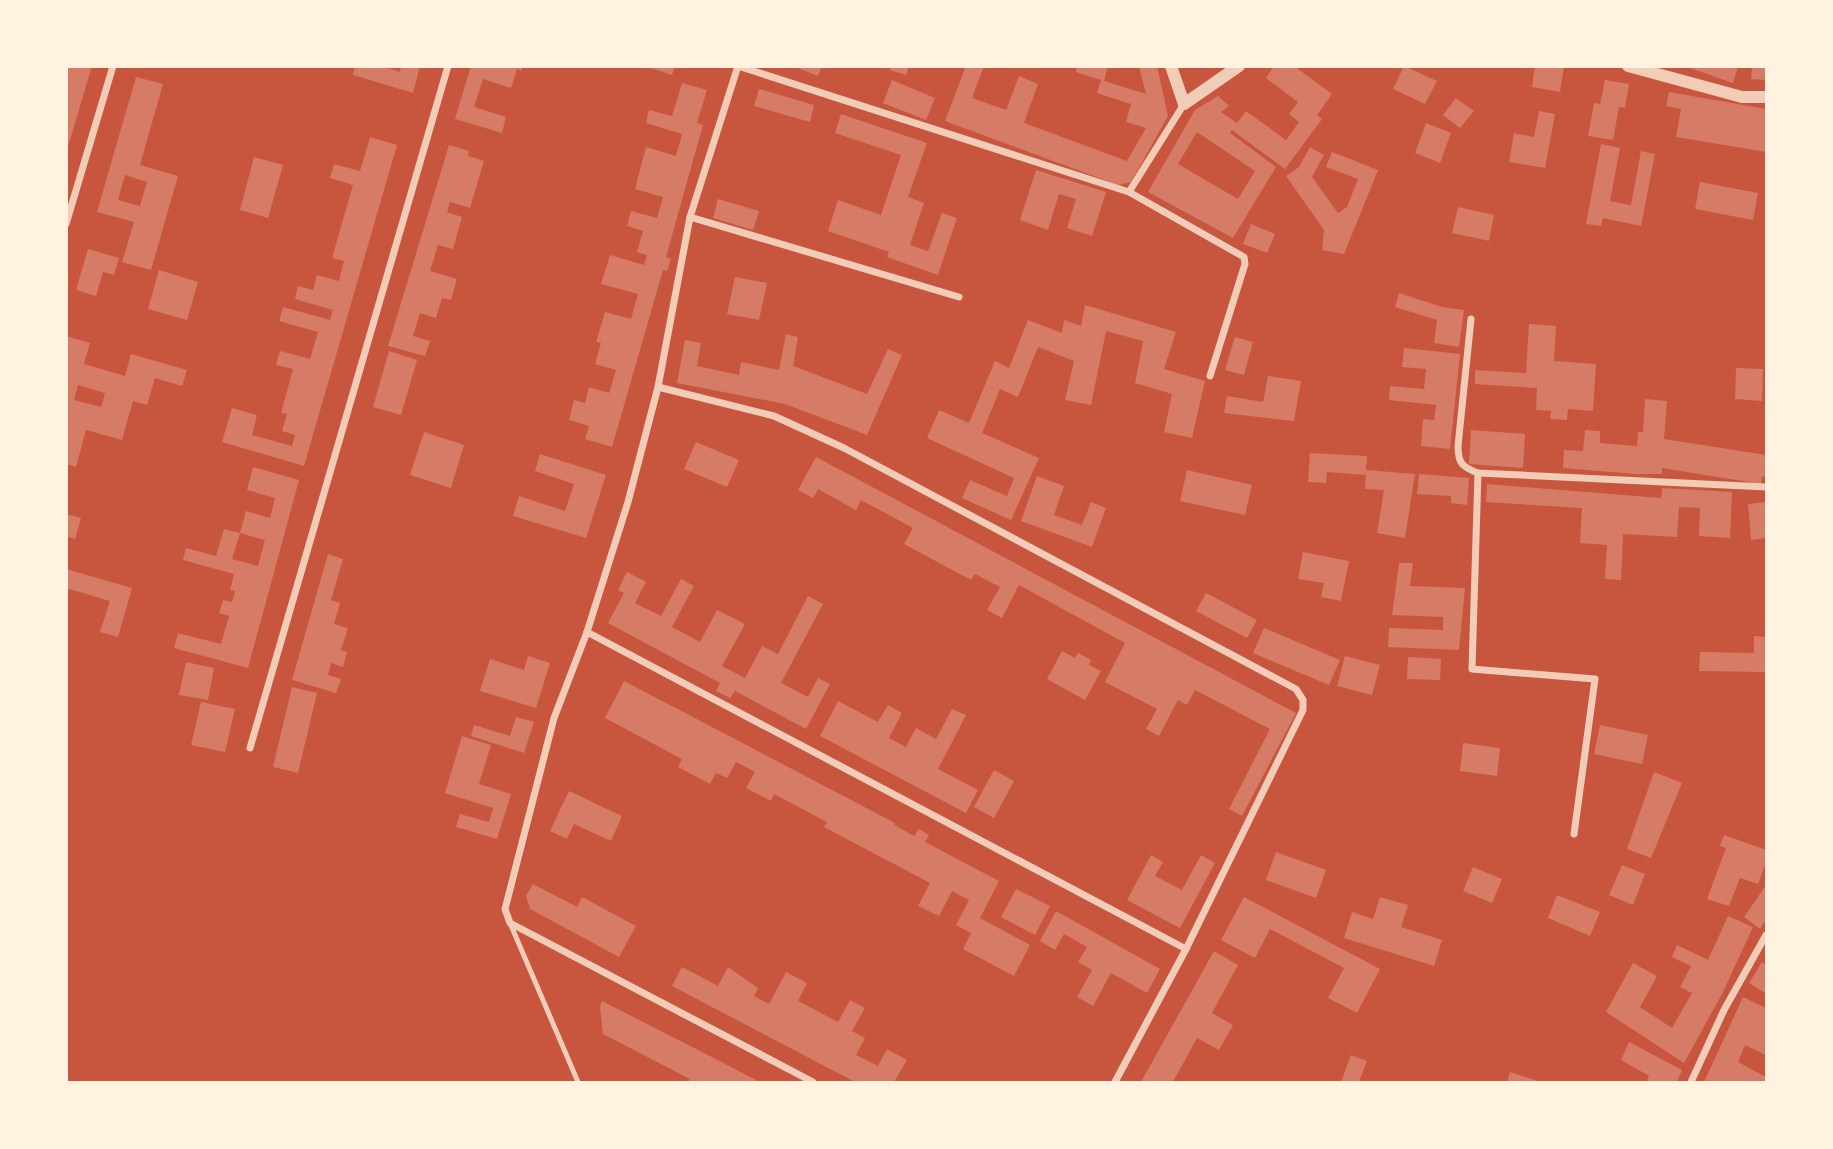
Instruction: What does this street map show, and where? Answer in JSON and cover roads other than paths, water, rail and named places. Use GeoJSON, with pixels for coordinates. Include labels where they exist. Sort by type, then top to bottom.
{"type":"FeatureCollection","features":[{"type":"Feature","properties":{"kind":"street"},"geometry":{"type":"LineString","coordinates":[[66,224],[113,66]]}},
{"type":"Feature","properties":{"kind":"street"},"geometry":{"type":"LineString","coordinates":[[250,748],[448,66]]}},
{"type":"Feature","properties":{"kind":"street"},"geometry":{"type":"LineString","coordinates":[[813,1083],[510,923],[505,909],[554,718],[587,632],[628,502],[658,387],[691,217],[738,66],[1129,192],[1244,257],[1245,264],[1210,376]]}},
{"type":"Feature","properties":{"kind":"street"},"geometry":{"type":"LineString","coordinates":[[1171,66],[1184,104]]}},
{"type":"Feature","properties":{"kind":"street"},"geometry":{"type":"LineString","coordinates":[[1129,192],[1184,104],[1239,66]]}},
{"type":"Feature","properties":{"kind":"street"},"geometry":{"type":"LineString","coordinates":[[1636,68],[1742,97],[1766,97]]}},
{"type":"Feature","properties":{"kind":"street"},"geometry":{"type":"LineString","coordinates":[[691,217],[959,297]]}},
{"type":"Feature","properties":{"kind":"street"},"geometry":{"type":"LineString","coordinates":[[1471,319],[1458,459],[1464,467],[1478,473],[1766,487]]}},
{"type":"Feature","properties":{"kind":"street"},"geometry":{"type":"LineString","coordinates":[[658,387],[774,416],[844,448],[1296,689],[1303,700],[1303,710],[1186,948],[1115,1083]]}},
{"type":"Feature","properties":{"kind":"street"},"geometry":{"type":"LineString","coordinates":[[1478,473],[1472,669],[1595,678],[1574,834]]}},
{"type":"Feature","properties":{"kind":"street"},"geometry":{"type":"LineString","coordinates":[[587,632],[1186,948]]}},
{"type":"Feature","properties":{"kind":"street"},"geometry":{"type":"LineString","coordinates":[[1691,1083],[1724,1010],[1766,935]]}},
{"type":"Feature","properties":{"kind":"lane"},"geometry":{"type":"LineString","coordinates":[[510,923],[578,1083]]}}]}
